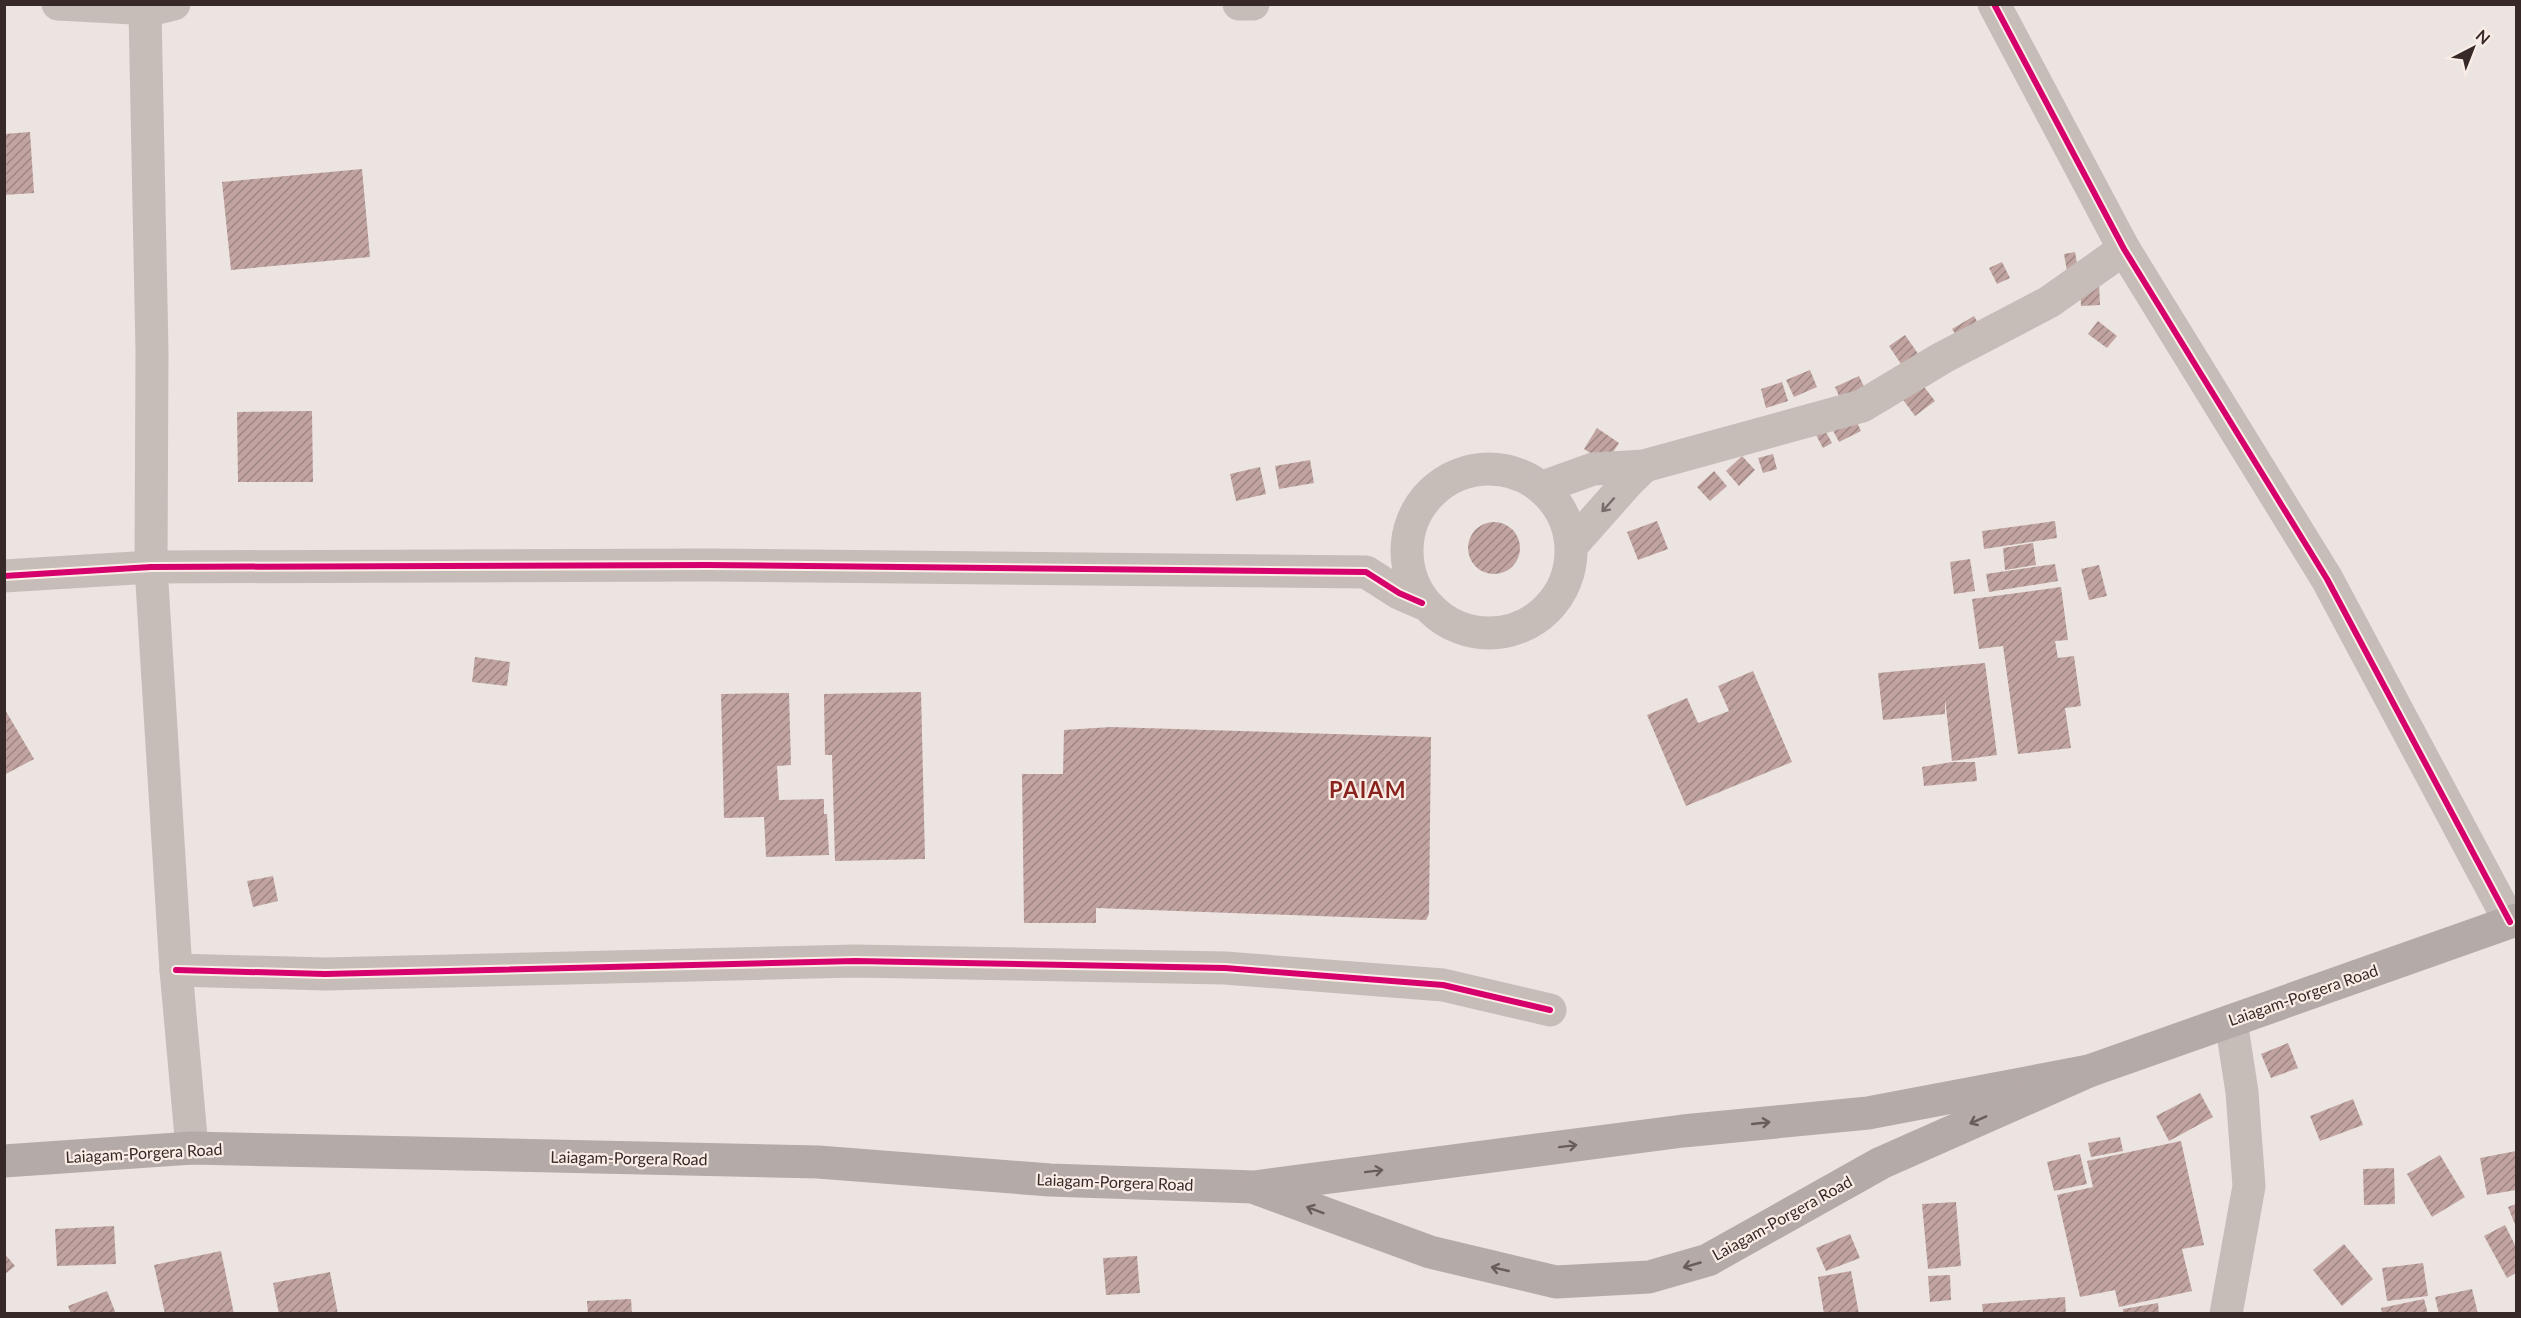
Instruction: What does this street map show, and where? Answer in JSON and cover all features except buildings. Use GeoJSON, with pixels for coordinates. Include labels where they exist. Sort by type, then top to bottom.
{"type":"FeatureCollection","features":[{"type":"Feature","properties":{"kind":"main road","name":"Laiagam-Porgera Road"},"geometry":{"type":"LineString","coordinates":[[1254,1187],[1430,1252],[1556,1282],[1649,1278],[1708,1260],[1881,1163],[2089,1071],[2513,921]]}},
{"type":"Feature","properties":{"kind":"main road","name":"Laiagam-Porgera Road"},"geometry":{"type":"LineString","coordinates":[[4,1161],[192,1148],[818,1162],[1050,1180],[1254,1187],[1683,1131],[1868,1113],[2089,1071]]}},
{"type":"Feature","properties":{"kind":"street"},"geometry":{"type":"LineString","coordinates":[[58,4],[159,8],[152,351],[151,567],[176,970],[192,1148]]}},
{"type":"Feature","properties":{"kind":"street"},"geometry":{"type":"LineString","coordinates":[[1239,4],[1253,4]]}},
{"type":"Feature","properties":{"kind":"street"},"geometry":{"type":"LineString","coordinates":[[1994,4],[2124,249],[2327,579],[2513,921]]}},
{"type":"Feature","properties":{"kind":"street"},"geometry":{"type":"LineString","coordinates":[[1543,487],[1593,470],[1644,466],[1863,406],[1942,358],[2049,302],[2124,249]]}},
{"type":"Feature","properties":{"kind":"street"},"geometry":{"type":"LineString","coordinates":[[1573,544],[1644,466]]}},
{"type":"Feature","properties":{"kind":"street"},"geometry":{"type":"LineString","coordinates":[[4,576],[151,567],[708,564],[1366,572],[1399,593],[1422,603],[1434,615],[1479,635],[1527,627],[1563,592],[1573,544],[1563,513],[1543,487],[1515,472],[1474,468],[1437,485],[1366,572]]}},
{"type":"Feature","properties":{"kind":"street"},"geometry":{"type":"LineString","coordinates":[[1416,510],[1405,557],[1422,603]]}},
{"type":"Feature","properties":{"kind":"street"},"geometry":{"type":"LineString","coordinates":[[176,970],[325,974],[855,961],[1225,968],[1443,985],[1550,1010]]}},
{"type":"Feature","properties":{"kind":"street"},"geometry":{"type":"LineString","coordinates":[[2226,1314],[2249,1186],[2242,1092],[2231,1021]]}},
{"type":"Feature","properties":{"kind":"cycle path"},"geometry":{"type":"LineString","coordinates":[[1994,4],[2124,249],[2327,579],[2510,922]]}},
{"type":"Feature","properties":{"kind":"cycle path"},"geometry":{"type":"LineString","coordinates":[[4,576],[151,567],[708,565],[1366,572],[1399,593],[1422,603]]}},
{"type":"Feature","properties":{"kind":"cycle path"},"geometry":{"type":"LineString","coordinates":[[176,970],[325,974],[855,961],[1225,968],[1443,985],[1550,1010]]}},
{"type":"Feature","properties":{"kind":"district","name":"PAIAM"},"geometry":{"type":"Point","coordinates":[1368,790]}}]}
